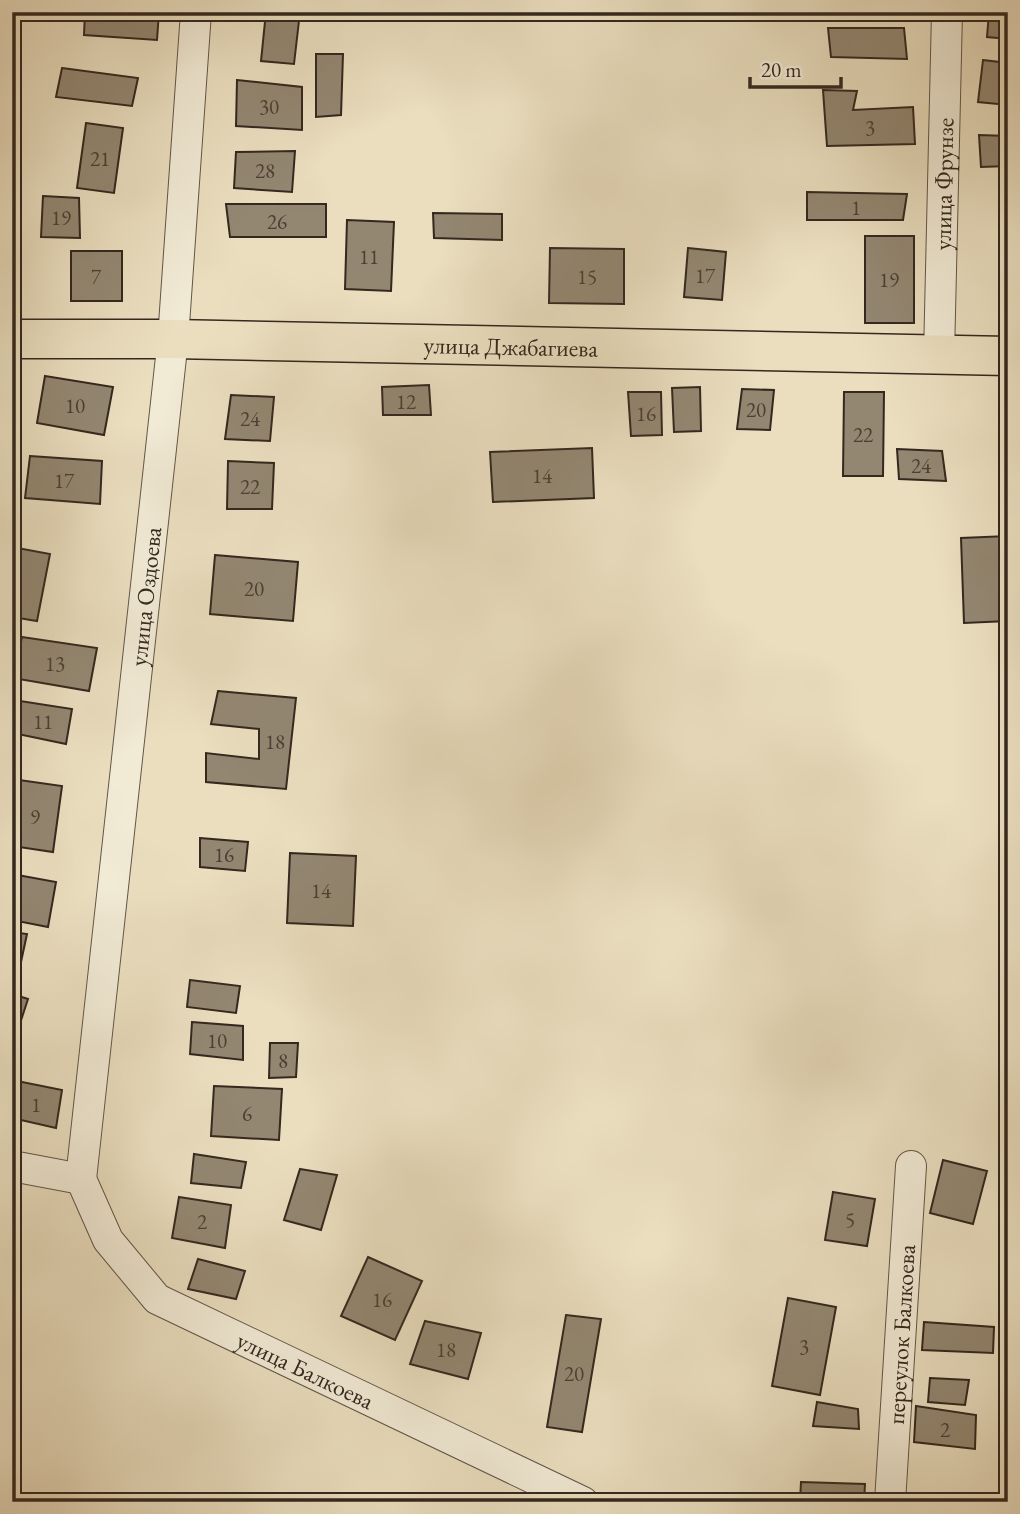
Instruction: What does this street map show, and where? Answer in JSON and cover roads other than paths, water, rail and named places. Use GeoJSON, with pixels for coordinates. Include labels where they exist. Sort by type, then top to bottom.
{"type":"FeatureCollection","features":[{"type":"Feature","properties":{"kind":"main road","name":"улица Джабагиева"},"geometry":{"type":"LineString","coordinates":[[12,339],[173,339],[1008,356]]}},
{"type":"Feature","properties":{"kind":"street","name":"улица Оздоева"},"geometry":{"type":"LineString","coordinates":[[81,1179],[173,339],[196,12]]}},
{"type":"Feature","properties":{"kind":"street","name":"улица Фрунзе"},"geometry":{"type":"LineString","coordinates":[[939,356],[947,12]]}},
{"type":"Feature","properties":{"kind":"street"},"geometry":{"type":"LineString","coordinates":[[12,1166],[81,1179]]}},
{"type":"Feature","properties":{"kind":"street","name":"переулок Балкоева"},"geometry":{"type":"LineString","coordinates":[[890,1502],[911,1166]]}},
{"type":"Feature","properties":{"kind":"street","name":"улица Балкоева"},"geometry":{"type":"LineString","coordinates":[[81,1179],[108,1240],[157,1299],[583,1502]]}}]}
